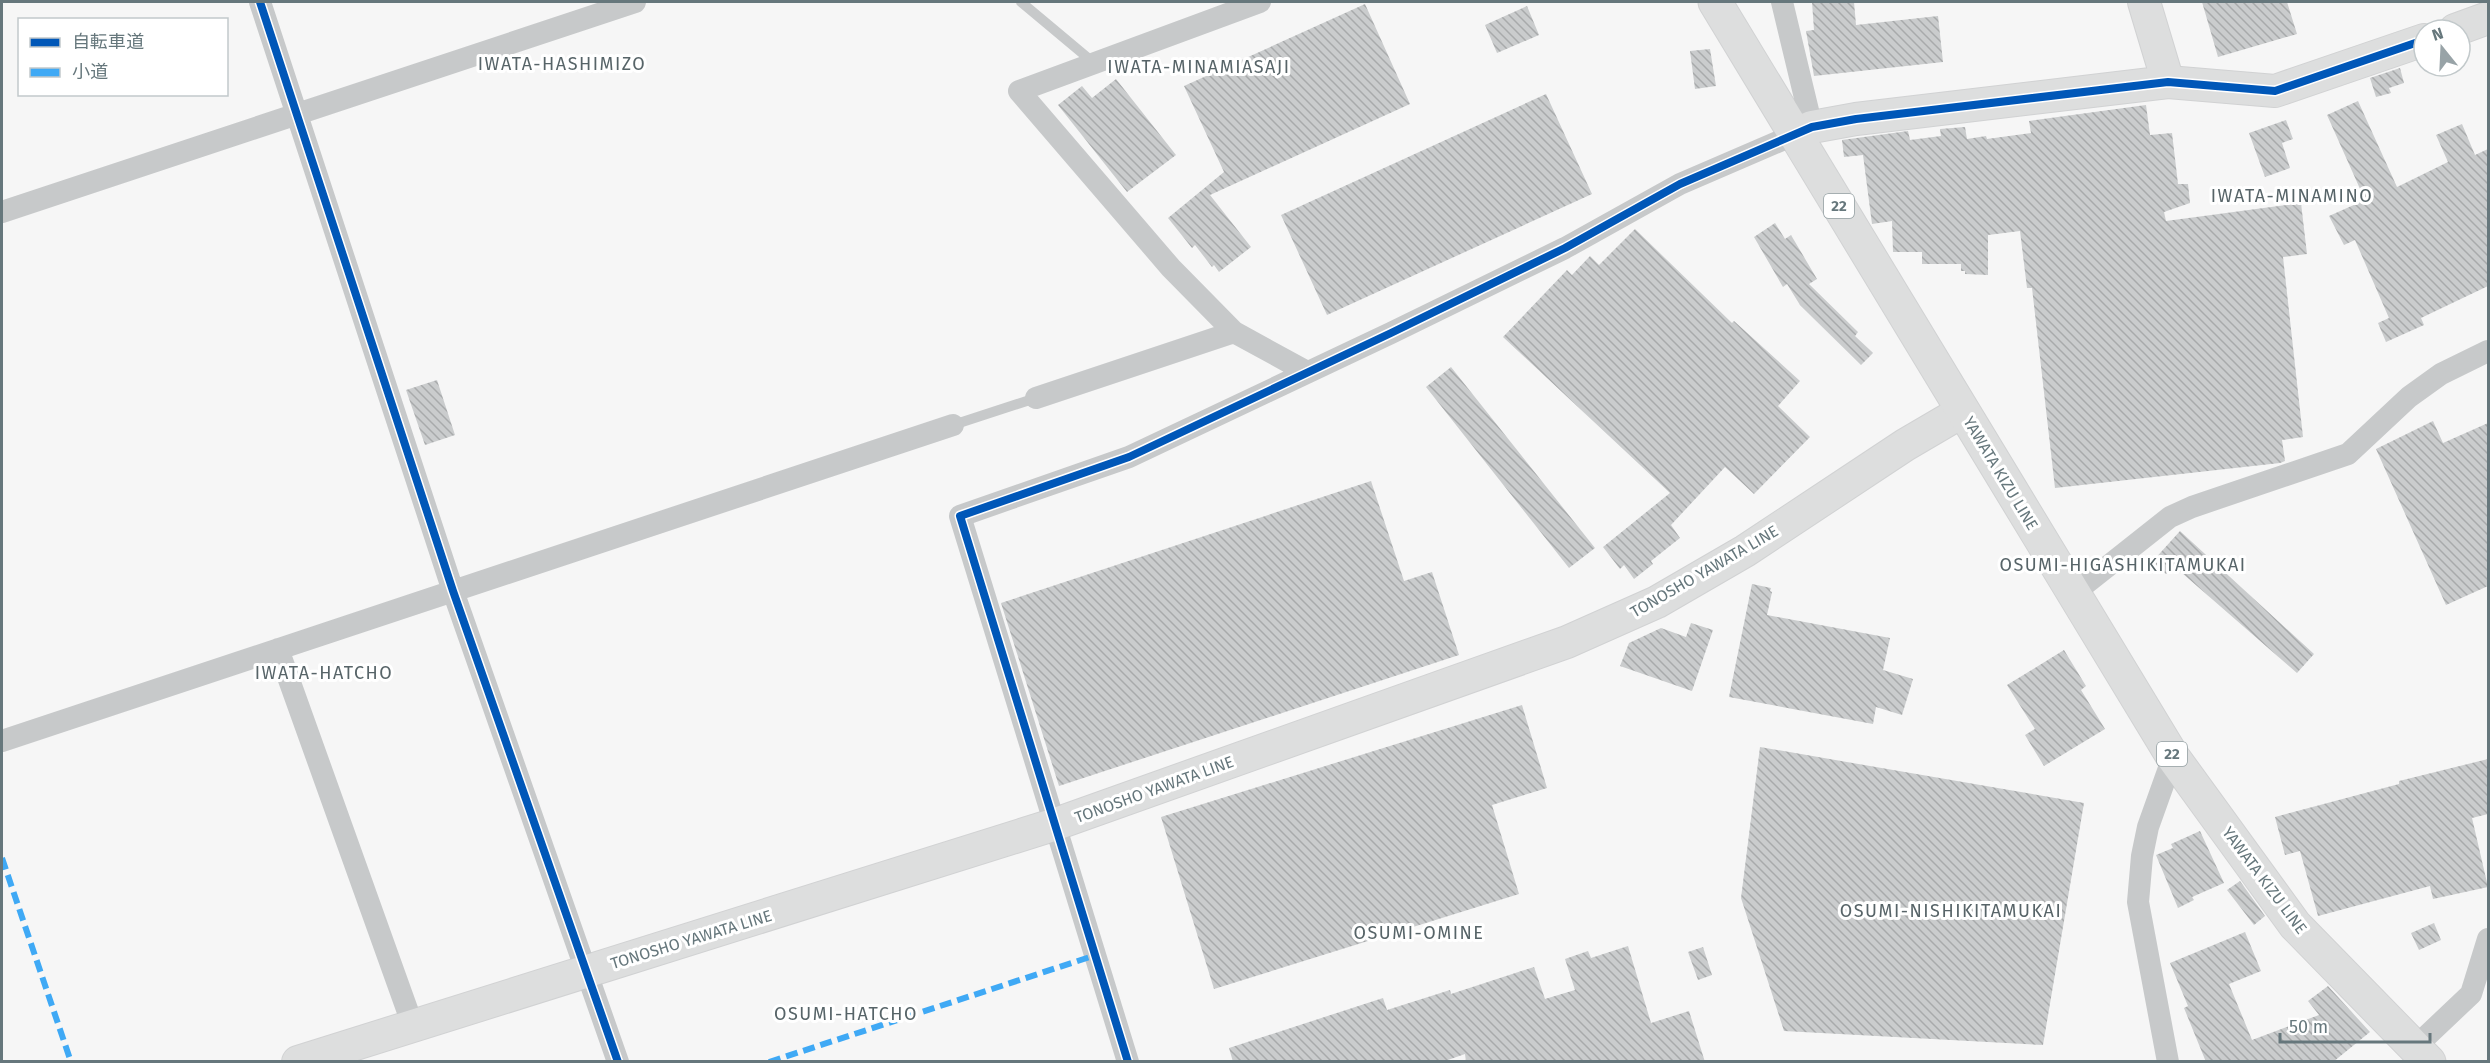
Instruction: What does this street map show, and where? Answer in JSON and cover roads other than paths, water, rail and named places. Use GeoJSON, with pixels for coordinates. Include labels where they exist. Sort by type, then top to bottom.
{"type":"FeatureCollection","features":[{"type":"Feature","properties":{"kind":"main road","name":"YAWATA KIZU LINE"},"geometry":{"type":"LineString","coordinates":[[1715,2],[1804,131],[1963,411],[2173,757],[2295,925],[2422,1055]]}},
{"type":"Feature","properties":{"kind":"main road"},"geometry":{"type":"LineString","coordinates":[[2144,2],[2168,82]]}},
{"type":"Feature","properties":{"kind":"main road"},"geometry":{"type":"LineString","coordinates":[[2472,24],[2488,19],[2477,2]]}},
{"type":"Feature","properties":{"kind":"main road"},"geometry":{"type":"LineString","coordinates":[[1804,131],[1856,119],[2168,82],[2275,92],[2412,44]]}},
{"type":"Feature","properties":{"kind":"main road","name":"TONOSHO YAWATA LINE"},"geometry":{"type":"LineString","coordinates":[[298,1062],[1053,825],[1567,642],[1657,602],[1744,551],[1905,445],[1963,411]]}},
{"type":"Feature","properties":{"kind":"street"},"geometry":{"type":"LineString","coordinates":[[260,2],[453,591],[618,1062]]}},
{"type":"Feature","properties":{"kind":"street"},"geometry":{"type":"LineString","coordinates":[[2,212],[635,2]]}},
{"type":"Feature","properties":{"kind":"street"},"geometry":{"type":"LineString","coordinates":[[1260,2],[1019,92],[1171,268],[1234,332],[1307,372]]}},
{"type":"Feature","properties":{"kind":"street"},"geometry":{"type":"LineString","coordinates":[[1128,1062],[1053,825],[960,516],[1130,457],[1565,248],[1680,184],[1804,131],[1782,2]]}},
{"type":"Feature","properties":{"kind":"street"},"geometry":{"type":"LineString","coordinates":[[1036,398],[1234,332]]}},
{"type":"Feature","properties":{"kind":"street"},"geometry":{"type":"LineString","coordinates":[[2074,593],[2170,517],[2192,507],[2348,454],[2409,397],[2440,374],[2488,351]]}},
{"type":"Feature","properties":{"kind":"street"},"geometry":{"type":"LineString","coordinates":[[2,741],[953,425]]}},
{"type":"Feature","properties":{"kind":"street"},"geometry":{"type":"LineString","coordinates":[[278,649],[413,1026]]}},
{"type":"Feature","properties":{"kind":"street"},"geometry":{"type":"LineString","coordinates":[[2168,1062],[2138,902],[2142,856],[2148,827],[2173,757]]}},
{"type":"Feature","properties":{"kind":"street"},"geometry":{"type":"LineString","coordinates":[[2422,1055],[2471,994],[2488,939]]}},
{"type":"Feature","properties":{"kind":"lane"},"geometry":{"type":"LineString","coordinates":[[1021,2],[1095,64]]}},
{"type":"Feature","properties":{"kind":"lane"},"geometry":{"type":"LineString","coordinates":[[953,425],[1036,398]]}},
{"type":"Feature","properties":{"kind":"district","name":"IWATA-HASHIMIZO"},"geometry":{"type":"Point","coordinates":[562,64]}},
{"type":"Feature","properties":{"kind":"district","name":"IWATA-MINAMIASAJI"},"geometry":{"type":"Point","coordinates":[1199,67]}},
{"type":"Feature","properties":{"kind":"district","name":"IWATA-MINAMINO"},"geometry":{"type":"Point","coordinates":[2292,196]}},
{"type":"Feature","properties":{"kind":"district","name":"OSUMI-HIGASHIKITAMUKAI"},"geometry":{"type":"Point","coordinates":[2123,565]}},
{"type":"Feature","properties":{"kind":"district","name":"IWATA-HATCHO"},"geometry":{"type":"Point","coordinates":[324,673]}},
{"type":"Feature","properties":{"kind":"district","name":"OSUMI-NISHIKITAMUKAI"},"geometry":{"type":"Point","coordinates":[1951,911]}},
{"type":"Feature","properties":{"kind":"district","name":"OSUMI-OMINE"},"geometry":{"type":"Point","coordinates":[1419,933]}},
{"type":"Feature","properties":{"kind":"district","name":"OSUMI-HATCHO"},"geometry":{"type":"Point","coordinates":[846,1014]}}]}
